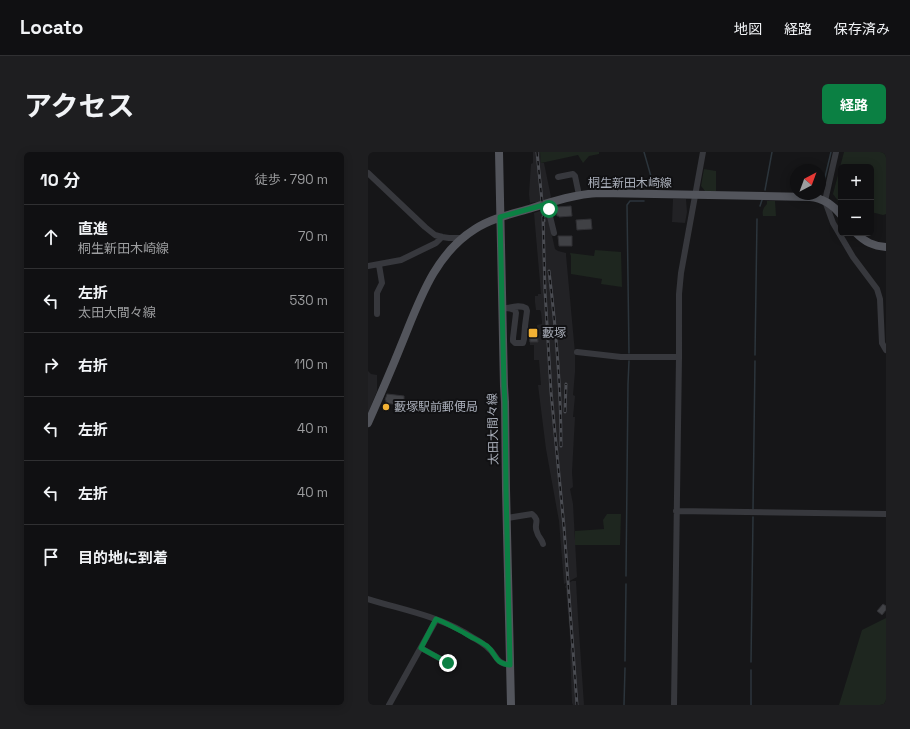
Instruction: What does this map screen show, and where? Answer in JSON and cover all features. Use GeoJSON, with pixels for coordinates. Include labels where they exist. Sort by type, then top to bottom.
{"type":"FeatureCollection","features":[{"type":"Feature","properties":{"kind":"main road","name":"太田大間々線"},"geometry":{"type":"LineString","coordinates":[[499,152],[500,217],[505,308],[504,386],[511,705]]}},
{"type":"Feature","properties":{"kind":"main road","name":"桐生新田木崎線"},"geometry":{"type":"LineString","coordinates":[[368,423],[428,284],[441,261],[463,238],[490,221],[579,195],[593,193],[810,196],[825,201],[838,212]]}},
{"type":"Feature","properties":{"kind":"main road"},"geometry":{"type":"LineString","coordinates":[[859,236],[864,241],[873,245],[886,247]]}},
{"type":"Feature","properties":{"kind":"street"},"geometry":{"type":"LineString","coordinates":[[674,705],[679,294],[681,273],[703,152]]}},
{"type":"Feature","properties":{"kind":"street"},"geometry":{"type":"LineString","coordinates":[[836,152],[825,201],[833,223],[853,257],[877,289],[880,299],[882,343],[886,350]]}},
{"type":"Feature","properties":{"kind":"street"},"geometry":{"type":"LineString","coordinates":[[368,173],[424,227],[435,235],[442,237],[463,238]]}},
{"type":"Feature","properties":{"kind":"street"},"geometry":{"type":"LineString","coordinates":[[558,177],[573,174],[575,176],[579,195]]}},
{"type":"Feature","properties":{"kind":"street"},"geometry":{"type":"LineString","coordinates":[[547,204],[554,233]]}},
{"type":"Feature","properties":{"kind":"street"},"geometry":{"type":"LineString","coordinates":[[368,266],[401,260],[436,243],[442,237]]}},
{"type":"Feature","properties":{"kind":"street"},"geometry":{"type":"LineString","coordinates":[[377,314],[377,293],[382,283],[379,265]]}},
{"type":"Feature","properties":{"kind":"street"},"geometry":{"type":"LineString","coordinates":[[523,306],[527,309],[524,339],[522,343],[516,343],[513,338],[516,313],[515,310],[505,308],[523,306]]}},
{"type":"Feature","properties":{"kind":"street"},"geometry":{"type":"LineString","coordinates":[[577,352],[621,357],[679,357]]}},
{"type":"Feature","properties":{"kind":"street"},"geometry":{"type":"LineString","coordinates":[[676,511],[886,514]]}},
{"type":"Feature","properties":{"kind":"street"},"geometry":{"type":"LineString","coordinates":[[507,518],[532,514],[534,515],[537,519],[536,532],[543,544]]}},
{"type":"Feature","properties":{"kind":"street"},"geometry":{"type":"LineString","coordinates":[[368,599],[436,619],[453,626],[486,645],[499,662],[510,665]]}},
{"type":"Feature","properties":{"kind":"street"},"geometry":{"type":"LineString","coordinates":[[389,705],[436,619]]}},
{"type":"Feature","properties":{"kind":"street"},"geometry":{"type":"LineString","coordinates":[[421,648],[448,663]]}},
{"type":"Feature","properties":{"kind":"shaded area"},"geometry":{"type":"Polygon","coordinates":[[[533,152],[540,152],[541,163],[544,163],[551,197],[550,199],[537,203],[530,203],[529,194],[533,152]]]}},
{"type":"Feature","properties":{"kind":"shaded area"},"geometry":{"type":"Polygon","coordinates":[[[540,152],[599,152],[599,154],[589,156],[583,163],[578,155],[541,163],[540,152]]]}},
{"type":"Feature","properties":{"kind":"shaded area"},"geometry":{"type":"Polygon","coordinates":[[[844,152],[886,152],[886,214],[883,215],[874,213],[874,164],[841,164],[844,152]]]}},
{"type":"Feature","properties":{"kind":"shaded area"},"geometry":{"type":"Polygon","coordinates":[[[704,169],[716,171],[716,191],[705,191],[701,186],[704,169]]]}},
{"type":"Feature","properties":{"kind":"shaded area"},"geometry":{"type":"Polygon","coordinates":[[[838,175],[838,201],[833,194],[838,175]]]}},
{"type":"Feature","properties":{"kind":"shaded area"},"geometry":{"type":"Polygon","coordinates":[[[673,199],[686,199],[687,212],[685,223],[672,222],[673,199]]]}},
{"type":"Feature","properties":{"kind":"shaded area"},"geometry":{"type":"Polygon","coordinates":[[[767,201],[775,201],[776,216],[763,216],[763,210],[767,204],[767,201]]]}},
{"type":"Feature","properties":{"kind":"shaded area"},"geometry":{"type":"Polygon","coordinates":[[[546,209],[555,249],[566,253],[575,353],[573,395],[575,396],[573,417],[575,417],[572,472],[573,487],[570,489],[573,504],[577,577],[564,584],[559,521],[546,449],[538,385],[541,385],[539,360],[534,360],[534,345],[530,345],[529,328],[537,328],[537,325],[542,324],[541,312],[540,310],[536,310],[535,302],[535,296],[541,294],[534,213],[546,209]]]}},
{"type":"Feature","properties":{"kind":"shaded area"},"geometry":{"type":"Polygon","coordinates":[[[595,250],[621,252],[622,287],[601,284],[602,279],[571,274],[570,253],[594,256],[595,250]]]}},
{"type":"Feature","properties":{"kind":"shaded area"},"geometry":{"type":"Polygon","coordinates":[[[368,371],[371,374],[377,375],[377,391],[368,413],[368,371]]]}},
{"type":"Feature","properties":{"kind":"shaded area"},"geometry":{"type":"Polygon","coordinates":[[[607,514],[621,514],[620,545],[575,545],[575,531],[604,529],[603,520],[607,514]]]}},
{"type":"Feature","properties":{"kind":"shaded area"},"geometry":{"type":"Polygon","coordinates":[[[572,581],[576,581],[584,705],[573,705],[572,703],[571,646],[565,587],[572,581]]]}},
{"type":"Feature","properties":{"kind":"shaded area"},"geometry":{"type":"Polygon","coordinates":[[[886,618],[886,705],[839,705],[862,630],[886,618]]]}},
{"type":"Feature","properties":{"kind":"building"},"geometry":{"type":"Polygon","coordinates":[[[571,206],[572,216],[557,216],[557,207],[571,206]]]}},
{"type":"Feature","properties":{"kind":"building"},"geometry":{"type":"Polygon","coordinates":[[[591,219],[592,229],[577,230],[576,220],[591,219]]]}},
{"type":"Feature","properties":{"kind":"building"},"geometry":{"type":"Polygon","coordinates":[[[558,236],[572,236],[572,246],[559,246],[558,236]]]}},
{"type":"Feature","properties":{"kind":"building"},"geometry":{"type":"Polygon","coordinates":[[[529,329],[537,329],[538,342],[530,342],[529,329]]]}},
{"type":"Feature","properties":{"kind":"building"},"geometry":{"type":"Polygon","coordinates":[[[387,394],[404,396],[404,406],[386,403],[385,400],[387,394]]]}},
{"type":"Feature","properties":{"kind":"building"},"geometry":{"type":"Polygon","coordinates":[[[883,604],[886,606],[886,610],[882,615],[877,611],[883,604]]]}},
{"type":"Feature","properties":{"kind":"waterway"},"geometry":{"type":"LineString","coordinates":[[644,152],[654,187]]}},
{"type":"Feature","properties":{"kind":"waterway"},"geometry":{"type":"LineString","coordinates":[[765,190],[772,152]]}},
{"type":"Feature","properties":{"kind":"waterway"},"geometry":{"type":"LineString","coordinates":[[826,173],[831,152]]}},
{"type":"Feature","properties":{"kind":"waterway"},"geometry":{"type":"LineString","coordinates":[[760,206],[762,200]]}},
{"type":"Feature","properties":{"kind":"waterway"},"geometry":{"type":"LineString","coordinates":[[629,353],[627,205],[630,201],[644,201]]}},
{"type":"Feature","properties":{"kind":"waterway"},"geometry":{"type":"LineString","coordinates":[[755,355],[757,219]]}},
{"type":"Feature","properties":{"kind":"waterway"},"geometry":{"type":"LineString","coordinates":[[626,576],[629,361]]}},
{"type":"Feature","properties":{"kind":"waterway"},"geometry":{"type":"LineString","coordinates":[[753,509],[755,361]]}},
{"type":"Feature","properties":{"kind":"waterway"},"geometry":{"type":"LineString","coordinates":[[751,662],[753,517]]}},
{"type":"Feature","properties":{"kind":"waterway"},"geometry":{"type":"LineString","coordinates":[[625,661],[626,584]]}},
{"type":"Feature","properties":{"kind":"waterway"},"geometry":{"type":"LineString","coordinates":[[624,705],[625,668]]}},
{"type":"Feature","properties":{"kind":"waterway"},"geometry":{"type":"LineString","coordinates":[[751,670],[751,705]]}},
{"type":"Feature","properties":{"kind":"railway"},"geometry":{"type":"LineString","coordinates":[[537,152],[544,221]]}},
{"type":"Feature","properties":{"kind":"railway"},"geometry":{"type":"LineString","coordinates":[[543,217],[545,291],[551,392],[564,527],[577,705]]}},
{"type":"Feature","properties":{"kind":"railway"},"geometry":{"type":"LineString","coordinates":[[549,271],[558,358],[561,446]]}},
{"type":"Feature","properties":{"kind":"railway"},"geometry":{"type":"LineString","coordinates":[[565,412],[566,384]]}},
{"type":"Feature","properties":{"kind":"place","name":"藪塚"},"geometry":{"type":"Point","coordinates":[533,333]}},
{"type":"Feature","properties":{"kind":"place","name":"藪塚駅前郵便局"},"geometry":{"type":"Point","coordinates":[386,407]}},
{"type":"Feature","properties":{"kind":"route"},"geometry":{"type":"LineString","coordinates":[[448,663],[421,648],[436,619],[453,626],[486,645],[499,662],[510,665],[500,217],[547,204],[549,209]]}}]}
